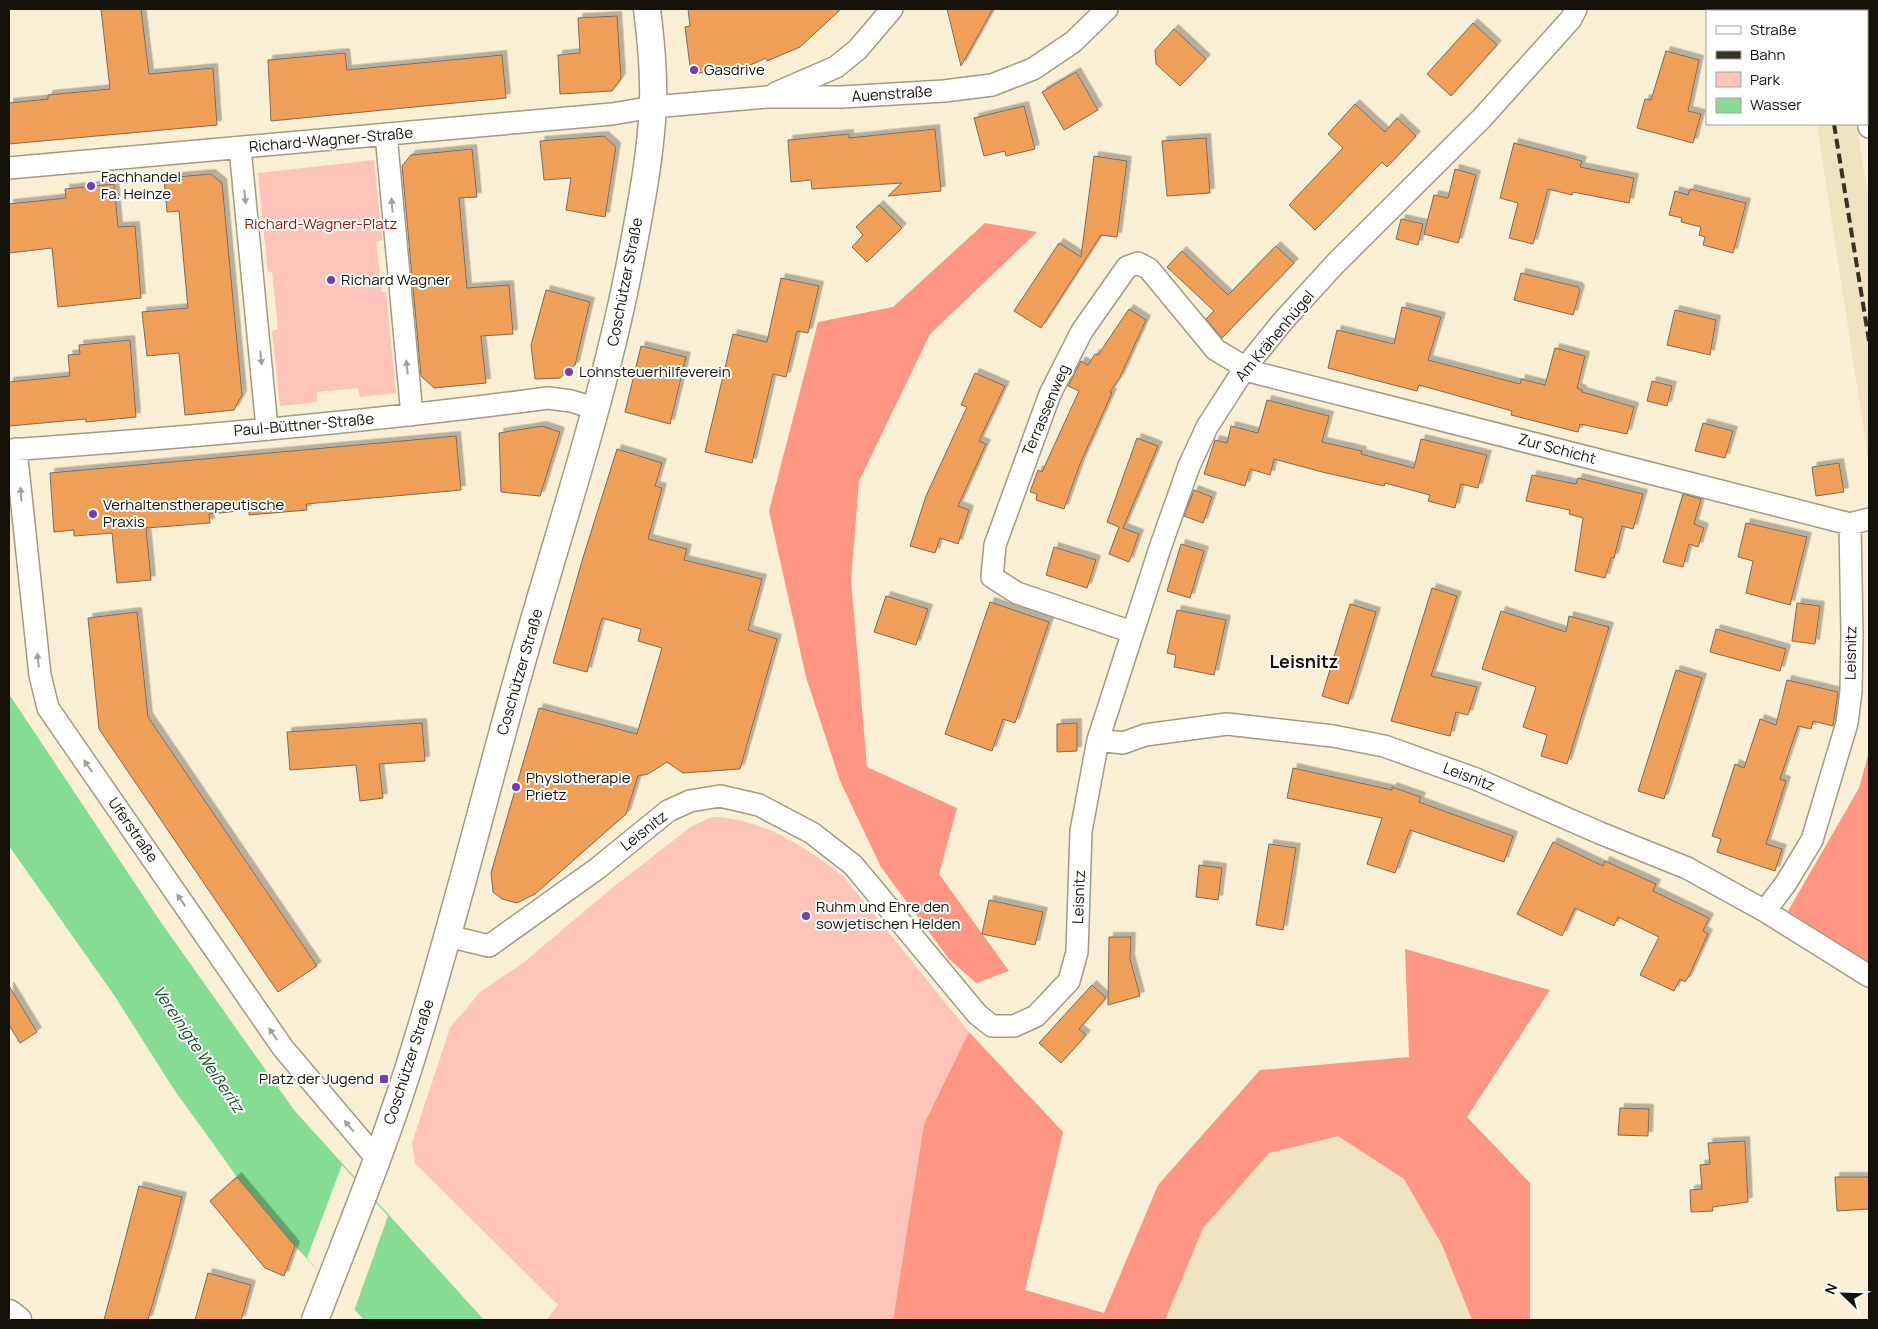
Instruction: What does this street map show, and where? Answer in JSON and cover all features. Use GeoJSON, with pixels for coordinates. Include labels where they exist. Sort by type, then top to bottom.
{"type":"FeatureCollection","features":[{"type":"Feature","properties":{"kind":"street","name":"Coschützer Straße"},"geometry":{"type":"LineString","coordinates":[[314,1320],[366,1189],[413,1055],[448,936],[520,666],[597,409],[619,324],[640,212],[653,107],[653,72],[648,9]]}},
{"type":"Feature","properties":{"kind":"street"},"geometry":{"type":"LineString","coordinates":[[766,97],[836,67],[858,49],[892,9]]}},
{"type":"Feature","properties":{"kind":"street","name":"Auenstraße"},"geometry":{"type":"LineString","coordinates":[[653,107],[766,97],[842,97],[944,91],[992,85],[1033,69],[1073,42],[1107,9]]}},
{"type":"Feature","properties":{"kind":"street","name":"Am Krähenhügel"},"geometry":{"type":"LineString","coordinates":[[1098,740],[1132,632],[1190,462],[1207,427],[1245,368],[1336,263],[1517,81],[1560,33],[1576,9]]}},
{"type":"Feature","properties":{"kind":"street","name":"Richard-Wagner-Straße"},"geometry":{"type":"LineString","coordinates":[[9,168],[612,114],[653,107]]}},
{"type":"Feature","properties":{"kind":"street"},"geometry":{"type":"LineString","coordinates":[[386,134],[412,415]]}},
{"type":"Feature","properties":{"kind":"street"},"geometry":{"type":"LineString","coordinates":[[240,148],[267,428]]}},
{"type":"Feature","properties":{"kind":"street","name":"Terrassenweg"},"geometry":{"type":"LineString","coordinates":[[1132,632],[1017,593],[992,577],[995,545],[1047,401],[1082,331],[1127,267],[1138,263],[1149,269],[1216,350],[1245,368]]}},
{"type":"Feature","properties":{"kind":"street","name":"Zur Schicht"},"geometry":{"type":"LineString","coordinates":[[1245,368],[1338,395],[1860,522]]}},
{"type":"Feature","properties":{"kind":"street","name":"Paul-Büttner-Straße"},"geometry":{"type":"LineString","coordinates":[[12,450],[124,442],[412,415],[548,398],[571,401],[597,409]]}},
{"type":"Feature","properties":{"kind":"street","name":"Uferstraße"},"geometry":{"type":"LineString","coordinates":[[12,450],[40,675],[48,708],[283,1048],[377,1159]]}},
{"type":"Feature","properties":{"kind":"street","name":"Leisnitz"},"geometry":{"type":"LineString","coordinates":[[1765,911],[1786,883],[1812,840],[1847,723],[1851,691],[1852,636],[1860,522]]}},
{"type":"Feature","properties":{"kind":"street","name":"Leisnitz"},"geometry":{"type":"LineString","coordinates":[[448,936],[489,946],[598,868],[668,812],[690,801],[720,796],[759,805],[812,833],[853,866],[978,1014],[992,1026],[1014,1026],[1036,1016],[1069,981],[1077,952],[1081,831],[1098,740],[1123,743],[1145,735],[1227,724],[1334,736],[1384,746],[1476,779],[1600,833],[1687,868],[1765,911],[1869,976]]}},
{"type":"Feature","properties":{"kind":"street"},"geometry":{"type":"LineString","coordinates":[[9,1313],[18,1320]]}},
{"type":"Feature","properties":{"kind":"shaded area"},"geometry":{"type":"Polygon","coordinates":[[[1817,125],[1856,125],[1869,199],[1869,465],[1817,125]]]}},
{"type":"Feature","properties":{"kind":"shaded area"},"geometry":{"type":"Polygon","coordinates":[[[985,223],[1037,232],[930,334],[859,481],[851,580],[867,767],[957,808],[939,874],[1009,971],[976,983],[949,959],[881,867],[840,781],[806,677],[769,511],[818,322],[893,307],[985,223]]]}},
{"type":"Feature","properties":{"kind":"shaded area"},"geometry":{"type":"Polygon","coordinates":[[[1869,752],[1869,964],[1788,911],[1859,788],[1869,752]]]}},
{"type":"Feature","properties":{"kind":"shaded area"},"geometry":{"type":"Polygon","coordinates":[[[1405,949],[1550,990],[1467,1117],[1530,1183],[1530,1320],[1472,1320],[1442,1245],[1404,1179],[1338,1136],[1269,1153],[1203,1228],[1165,1320],[893,1320],[924,1124],[969,1032],[1063,1132],[1025,1290],[1104,1313],[1158,1185],[1260,1070],[1409,1057],[1405,949]]]}},
{"type":"Feature","properties":{"kind":"shaded area"},"geometry":{"type":"Polygon","coordinates":[[[1339,1136],[1404,1179],[1442,1245],[1472,1320],[1165,1320],[1203,1228],[1269,1153],[1339,1136]]]}},
{"type":"Feature","properties":{"kind":"green space","name":"Richard-Wagner-Platz"},"geometry":{"type":"Polygon","coordinates":[[[374,160],[382,240],[376,242],[382,292],[386,292],[396,393],[360,397],[358,388],[317,392],[317,402],[280,406],[272,331],[278,329],[272,272],[268,272],[267,265],[258,173],[374,160]]]}},
{"type":"Feature","properties":{"kind":"green space"},"geometry":{"type":"Polygon","coordinates":[[[712,817],[748,822],[765,828],[798,844],[843,876],[969,1032],[924,1124],[893,1320],[546,1320],[558,1305],[415,1163],[412,1143],[450,1028],[480,992],[523,963],[612,888],[692,826],[712,817]]]}},
{"type":"Feature","properties":{"kind":"water","name":"Vereinigte Weißeritz"},"geometry":{"type":"Polygon","coordinates":[[[9,694],[160,921],[294,1110],[484,1320],[364,1320],[295,1246],[237,1177],[173,1088],[114,995],[9,846],[9,694]]]}},
{"type":"Feature","properties":{"kind":"pier"},"geometry":{"type":"Polygon","coordinates":[[[342,1165],[388,1216],[354,1311],[307,1258],[342,1165]]]}},
{"type":"Feature","properties":{"kind":"building"},"geometry":{"type":"Polygon","coordinates":[[[101,9],[141,9],[149,74],[213,68],[217,125],[9,144],[9,103],[48,99],[48,95],[110,89],[101,9]]]}},
{"type":"Feature","properties":{"kind":"building"},"geometry":{"type":"Polygon","coordinates":[[[688,9],[841,9],[800,47],[767,61],[766,58],[739,70],[699,73],[690,66],[685,27],[690,26],[688,9]]]}},
{"type":"Feature","properties":{"kind":"building"},"geometry":{"type":"Polygon","coordinates":[[[947,9],[993,9],[961,66],[947,9]]]}},
{"type":"Feature","properties":{"kind":"building"},"geometry":{"type":"Polygon","coordinates":[[[617,16],[621,78],[612,91],[560,94],[558,55],[580,53],[578,18],[617,16]]]}},
{"type":"Feature","properties":{"kind":"building"},"geometry":{"type":"Polygon","coordinates":[[[1473,23],[1497,45],[1451,96],[1427,74],[1473,23]]]}},
{"type":"Feature","properties":{"kind":"building"},"geometry":{"type":"Polygon","coordinates":[[[1174,29],[1206,59],[1180,86],[1156,64],[1155,50],[1174,29]]]}},
{"type":"Feature","properties":{"kind":"building"},"geometry":{"type":"Polygon","coordinates":[[[1666,51],[1699,60],[1688,111],[1701,114],[1693,143],[1637,128],[1645,99],[1651,100],[1666,51]]]}},
{"type":"Feature","properties":{"kind":"building"},"geometry":{"type":"Polygon","coordinates":[[[345,53],[347,70],[502,55],[506,98],[271,121],[268,60],[345,53]]]}},
{"type":"Feature","properties":{"kind":"building"},"geometry":{"type":"Polygon","coordinates":[[[1076,72],[1098,110],[1064,130],[1042,92],[1076,72]]]}},
{"type":"Feature","properties":{"kind":"building"},"geometry":{"type":"Polygon","coordinates":[[[1355,104],[1385,132],[1397,118],[1416,136],[1387,167],[1382,162],[1315,230],[1289,205],[1343,148],[1328,134],[1355,104]]]}},
{"type":"Feature","properties":{"kind":"building"},"geometry":{"type":"Polygon","coordinates":[[[1024,106],[1035,149],[1006,156],[1005,151],[984,156],[974,118],[1024,106]]]}},
{"type":"Feature","properties":{"kind":"building"},"geometry":{"type":"Polygon","coordinates":[[[935,129],[941,191],[888,196],[902,183],[812,189],[811,180],[791,182],[788,140],[849,134],[849,138],[935,129]]]}},
{"type":"Feature","properties":{"kind":"building"},"geometry":{"type":"Polygon","coordinates":[[[604,136],[616,147],[605,217],[566,210],[571,178],[544,180],[540,141],[604,136]]]}},
{"type":"Feature","properties":{"kind":"building"},"geometry":{"type":"Polygon","coordinates":[[[1206,138],[1210,193],[1167,196],[1162,141],[1206,138]]]}},
{"type":"Feature","properties":{"kind":"building"},"geometry":{"type":"Polygon","coordinates":[[[1514,143],[1582,161],[1580,167],[1634,178],[1629,203],[1573,192],[1572,195],[1548,189],[1533,244],[1509,238],[1518,203],[1500,198],[1514,143]]]}},
{"type":"Feature","properties":{"kind":"building"},"geometry":{"type":"Polygon","coordinates":[[[472,149],[477,197],[459,198],[467,288],[509,285],[513,334],[481,336],[486,383],[434,388],[421,376],[402,166],[411,155],[472,149]]]}},
{"type":"Feature","properties":{"kind":"building"},"geometry":{"type":"Polygon","coordinates":[[[1094,156],[1127,161],[1117,237],[1101,235],[1041,328],[1014,311],[1059,243],[1081,257],[1094,156]]]}},
{"type":"Feature","properties":{"kind":"building"},"geometry":{"type":"Polygon","coordinates":[[[1455,169],[1476,175],[1458,243],[1424,234],[1434,195],[1448,198],[1455,169]]]}},
{"type":"Feature","properties":{"kind":"building"},"geometry":{"type":"Polygon","coordinates":[[[211,174],[222,183],[242,395],[234,410],[185,415],[179,353],[147,356],[142,312],[188,308],[179,211],[167,212],[164,178],[211,174]]]}},
{"type":"Feature","properties":{"kind":"building"},"geometry":{"type":"Polygon","coordinates":[[[114,184],[118,227],[135,226],[141,298],[58,307],[52,248],[9,253],[9,204],[66,198],[65,189],[114,184]]]}},
{"type":"Feature","properties":{"kind":"building"},"geometry":{"type":"Polygon","coordinates":[[[1690,189],[1746,203],[1733,253],[1703,245],[1705,237],[1699,235],[1701,227],[1681,222],[1682,218],[1669,215],[1675,191],[1688,195],[1690,189]]]}},
{"type":"Feature","properties":{"kind":"building"},"geometry":{"type":"Polygon","coordinates":[[[879,205],[902,228],[867,262],[852,247],[863,235],[856,227],[879,205]]]}},
{"type":"Feature","properties":{"kind":"building"},"geometry":{"type":"Polygon","coordinates":[[[1401,219],[1423,224],[1418,245],[1396,239],[1401,219]]]}},
{"type":"Feature","properties":{"kind":"building"},"geometry":{"type":"Polygon","coordinates":[[[1276,246],[1294,263],[1222,338],[1206,319],[1214,311],[1167,267],[1182,251],[1228,295],[1276,246]]]}},
{"type":"Feature","properties":{"kind":"building"},"geometry":{"type":"Polygon","coordinates":[[[1521,273],[1578,287],[1580,290],[1573,315],[1514,300],[1521,273]]]}},
{"type":"Feature","properties":{"kind":"building"},"geometry":{"type":"Polygon","coordinates":[[[781,278],[819,286],[808,333],[797,331],[786,377],[773,374],[752,463],[705,452],[733,334],[767,342],[781,278]]]}},
{"type":"Feature","properties":{"kind":"building"},"geometry":{"type":"Polygon","coordinates":[[[546,290],[590,302],[575,365],[560,378],[535,379],[531,345],[546,290]]]}},
{"type":"Feature","properties":{"kind":"building"},"geometry":{"type":"Polygon","coordinates":[[[1402,307],[1441,317],[1428,360],[1520,384],[1521,379],[1545,385],[1555,348],[1585,356],[1577,388],[1582,390],[1582,392],[1634,407],[1627,434],[1580,424],[1578,432],[1511,415],[1512,411],[1419,385],[1417,391],[1328,368],[1337,330],[1394,344],[1402,307]]]}},
{"type":"Feature","properties":{"kind":"building"},"geometry":{"type":"Polygon","coordinates":[[[1129,309],[1146,320],[1120,377],[1110,392],[1112,393],[1080,464],[1064,509],[1036,500],[1037,494],[1030,492],[1038,470],[1042,472],[1079,391],[1068,386],[1081,361],[1088,365],[1095,354],[1098,355],[1129,309]]]}},
{"type":"Feature","properties":{"kind":"building"},"geometry":{"type":"Polygon","coordinates":[[[1675,310],[1716,320],[1710,355],[1667,345],[1675,310]]]}},
{"type":"Feature","properties":{"kind":"building"},"geometry":{"type":"Polygon","coordinates":[[[130,340],[136,417],[86,422],[86,419],[9,426],[9,382],[70,376],[68,355],[80,354],[79,345],[130,340]]]}},
{"type":"Feature","properties":{"kind":"building"},"geometry":{"type":"Polygon","coordinates":[[[641,346],[686,357],[670,424],[625,412],[641,346]]]}},
{"type":"Feature","properties":{"kind":"building"},"geometry":{"type":"Polygon","coordinates":[[[975,373],[1005,386],[979,441],[986,444],[958,506],[969,510],[958,544],[940,538],[935,553],[910,546],[926,496],[967,407],[961,405],[975,373]]]}},
{"type":"Feature","properties":{"kind":"building"},"geometry":{"type":"Polygon","coordinates":[[[1652,381],[1672,386],[1667,406],[1647,401],[1652,381]]]}},
{"type":"Feature","properties":{"kind":"building"},"geometry":{"type":"Polygon","coordinates":[[[1267,400],[1329,416],[1322,442],[1362,451],[1361,454],[1414,468],[1421,439],[1487,455],[1478,488],[1461,484],[1455,508],[1428,501],[1430,495],[1385,483],[1384,486],[1322,472],[1274,459],[1270,475],[1250,469],[1245,486],[1204,474],[1215,440],[1227,443],[1231,426],[1258,433],[1267,400]]]}},
{"type":"Feature","properties":{"kind":"building"},"geometry":{"type":"Polygon","coordinates":[[[1703,423],[1733,431],[1725,458],[1695,451],[1703,423]]]}},
{"type":"Feature","properties":{"kind":"building"},"geometry":{"type":"Polygon","coordinates":[[[542,426],[560,432],[540,496],[501,492],[499,433],[542,426]]]}},
{"type":"Feature","properties":{"kind":"building"},"geometry":{"type":"Polygon","coordinates":[[[456,436],[461,490],[306,504],[307,510],[249,515],[249,510],[209,514],[210,523],[146,528],[151,580],[117,583],[112,533],[74,536],[74,530],[54,532],[50,473],[456,436]]]}},
{"type":"Feature","properties":{"kind":"building"},"geometry":{"type":"Polygon","coordinates":[[[1137,438],[1158,446],[1123,528],[1139,534],[1129,562],[1109,554],[1119,527],[1107,522],[1137,438]]]}},
{"type":"Feature","properties":{"kind":"building"},"geometry":{"type":"Polygon","coordinates":[[[617,449],[662,463],[655,486],[662,488],[648,539],[687,549],[684,560],[762,579],[748,630],[777,639],[740,769],[683,773],[667,762],[648,774],[638,776],[626,814],[535,894],[517,903],[502,899],[493,892],[491,873],[539,708],[637,734],[662,648],[638,641],[641,629],[602,618],[587,672],[553,663],[617,449]]]}},
{"type":"Feature","properties":{"kind":"building"},"geometry":{"type":"Polygon","coordinates":[[[1839,463],[1844,492],[1816,496],[1812,467],[1839,463]]]}},
{"type":"Feature","properties":{"kind":"building"},"geometry":{"type":"Polygon","coordinates":[[[1532,475],[1576,484],[1578,478],[1643,494],[1633,529],[1622,526],[1614,558],[1611,558],[1605,578],[1575,571],[1583,518],[1569,514],[1570,510],[1526,501],[1532,475]]]}},
{"type":"Feature","properties":{"kind":"building"},"geometry":{"type":"Polygon","coordinates":[[[1194,490],[1212,497],[1203,523],[1184,516],[1194,490]]]}},
{"type":"Feature","properties":{"kind":"building"},"geometry":{"type":"Polygon","coordinates":[[[1683,494],[1701,499],[1694,524],[1704,528],[1698,547],[1689,544],[1683,567],[1663,562],[1683,494]]]}},
{"type":"Feature","properties":{"kind":"building"},"geometry":{"type":"Polygon","coordinates":[[[1746,523],[1807,537],[1790,605],[1746,593],[1753,561],[1738,557],[1746,523]]]}},
{"type":"Feature","properties":{"kind":"building"},"geometry":{"type":"Polygon","coordinates":[[[1181,544],[1204,551],[1190,598],[1167,591],[1181,544]]]}},
{"type":"Feature","properties":{"kind":"building"},"geometry":{"type":"Polygon","coordinates":[[[1054,547],[1096,560],[1087,588],[1046,575],[1054,547]]]}},
{"type":"Feature","properties":{"kind":"building"},"geometry":{"type":"Polygon","coordinates":[[[1432,588],[1457,596],[1431,676],[1477,687],[1468,715],[1456,712],[1450,736],[1391,721],[1432,588]]]}},
{"type":"Feature","properties":{"kind":"building"},"geometry":{"type":"Polygon","coordinates":[[[886,596],[928,609],[916,645],[874,632],[886,596]]]}},
{"type":"Feature","properties":{"kind":"building"},"geometry":{"type":"Polygon","coordinates":[[[990,602],[1049,622],[1015,723],[1003,719],[992,751],[945,734],[990,602]]]}},
{"type":"Feature","properties":{"kind":"building"},"geometry":{"type":"Polygon","coordinates":[[[1797,603],[1820,606],[1815,644],[1792,641],[1797,603]]]}},
{"type":"Feature","properties":{"kind":"building"},"geometry":{"type":"Polygon","coordinates":[[[1350,604],[1376,612],[1348,704],[1322,696],[1350,604]]]}},
{"type":"Feature","properties":{"kind":"building"},"geometry":{"type":"Polygon","coordinates":[[[1177,610],[1226,620],[1214,675],[1174,667],[1176,655],[1167,653],[1177,610]]]}},
{"type":"Feature","properties":{"kind":"building"},"geometry":{"type":"Polygon","coordinates":[[[1501,611],[1566,632],[1569,616],[1609,627],[1567,764],[1541,756],[1547,735],[1523,727],[1536,687],[1482,669],[1501,611]]]}},
{"type":"Feature","properties":{"kind":"building"},"geometry":{"type":"Polygon","coordinates":[[[137,612],[148,717],[317,966],[278,992],[99,729],[88,618],[137,612]]]}},
{"type":"Feature","properties":{"kind":"building"},"geometry":{"type":"Polygon","coordinates":[[[1716,629],[1786,649],[1780,671],[1710,652],[1716,629]]]}},
{"type":"Feature","properties":{"kind":"building"},"geometry":{"type":"Polygon","coordinates":[[[1676,670],[1702,678],[1664,799],[1638,791],[1676,670]]]}},
{"type":"Feature","properties":{"kind":"building"},"geometry":{"type":"Polygon","coordinates":[[[1787,680],[1838,692],[1833,726],[1813,721],[1811,729],[1798,726],[1780,779],[1786,781],[1766,844],[1782,849],[1775,871],[1717,852],[1721,839],[1712,836],[1735,764],[1744,768],[1760,719],[1776,725],[1787,680]]]}},
{"type":"Feature","properties":{"kind":"building"},"geometry":{"type":"Polygon","coordinates":[[[422,723],[425,761],[379,764],[383,798],[360,801],[356,765],[290,770],[287,732],[422,723]]]}},
{"type":"Feature","properties":{"kind":"building"},"geometry":{"type":"Polygon","coordinates":[[[1077,723],[1077,751],[1057,752],[1057,724],[1077,723]]]}},
{"type":"Feature","properties":{"kind":"building"},"geometry":{"type":"Polygon","coordinates":[[[1293,768],[1392,790],[1392,787],[1421,797],[1419,802],[1513,836],[1504,862],[1410,830],[1395,873],[1367,864],[1382,818],[1287,798],[1293,768]]]}},
{"type":"Feature","properties":{"kind":"building"},"geometry":{"type":"Polygon","coordinates":[[[1553,842],[1603,866],[1605,861],[1656,884],[1653,891],[1709,918],[1703,931],[1708,934],[1685,982],[1680,979],[1674,991],[1640,975],[1659,937],[1618,917],[1614,926],[1575,908],[1562,936],[1517,914],[1553,842]]]}},
{"type":"Feature","properties":{"kind":"building"},"geometry":{"type":"Polygon","coordinates":[[[1269,844],[1296,848],[1283,930],[1256,925],[1269,844]]]}},
{"type":"Feature","properties":{"kind":"building"},"geometry":{"type":"Polygon","coordinates":[[[1199,865],[1222,868],[1218,900],[1196,897],[1199,865]]]}},
{"type":"Feature","properties":{"kind":"building"},"geometry":{"type":"Polygon","coordinates":[[[989,900],[1043,912],[1035,945],[982,934],[989,900]]]}},
{"type":"Feature","properties":{"kind":"building"},"geometry":{"type":"Polygon","coordinates":[[[1109,937],[1131,937],[1130,959],[1140,996],[1108,1005],[1109,937]]]}},
{"type":"Feature","properties":{"kind":"building"},"geometry":{"type":"Polygon","coordinates":[[[1092,985],[1106,998],[1079,1029],[1086,1035],[1061,1063],[1039,1043],[1092,985]]]}},
{"type":"Feature","properties":{"kind":"building"},"geometry":{"type":"Polygon","coordinates":[[[9,986],[37,1032],[20,1043],[9,1025],[9,986]]]}},
{"type":"Feature","properties":{"kind":"building"},"geometry":{"type":"Polygon","coordinates":[[[1620,1108],[1649,1109],[1648,1136],[1618,1135],[1620,1108]]]}},
{"type":"Feature","properties":{"kind":"building"},"geometry":{"type":"Polygon","coordinates":[[[1745,1141],[1748,1202],[1712,1207],[1713,1211],[1691,1212],[1690,1190],[1702,1189],[1700,1165],[1710,1164],[1708,1143],[1745,1141]]]}},
{"type":"Feature","properties":{"kind":"building"},"geometry":{"type":"Polygon","coordinates":[[[237,1177],[295,1246],[284,1276],[265,1268],[210,1201],[237,1177]]]}},
{"type":"Feature","properties":{"kind":"building"},"geometry":{"type":"Polygon","coordinates":[[[1835,1177],[1869,1177],[1869,1209],[1837,1211],[1835,1177]]]}},
{"type":"Feature","properties":{"kind":"building"},"geometry":{"type":"Polygon","coordinates":[[[139,1186],[182,1197],[170,1243],[148,1320],[104,1320],[139,1186]]]}},
{"type":"Feature","properties":{"kind":"building"},"geometry":{"type":"Polygon","coordinates":[[[208,1273],[251,1285],[241,1320],[195,1320],[208,1273]]]}},
{"type":"Feature","properties":{"kind":"railway"},"geometry":{"type":"LineString","coordinates":[[1834,125],[1869,341]]}},
{"type":"Feature","properties":{"kind":"place","name":"Gasdrive"},"geometry":{"type":"Point","coordinates":[694,70]}},
{"type":"Feature","properties":{"kind":"place","name":"Fachhandel Fa. Heinze"},"geometry":{"type":"Point","coordinates":[91,186]}},
{"type":"Feature","properties":{"kind":"place","name":"Richard Wagner"},"geometry":{"type":"Point","coordinates":[331,280]}},
{"type":"Feature","properties":{"kind":"place","name":"Lohnsteuerhilfeverein"},"geometry":{"type":"Point","coordinates":[569,372]}},
{"type":"Feature","properties":{"kind":"place","name":"Verhaltenstherapeutische Praxis"},"geometry":{"type":"Point","coordinates":[93,514]}},
{"type":"Feature","properties":{"kind":"place","name":"Physiotherapie Prietz"},"geometry":{"type":"Point","coordinates":[516,787]}},
{"type":"Feature","properties":{"kind":"place","name":"Ruhm und Ehre den sowjetischen Helden"},"geometry":{"type":"Point","coordinates":[806,916]}},
{"type":"Feature","properties":{"kind":"place","name":"Platz der Jugend"},"geometry":{"type":"Point","coordinates":[384,1079]}},
{"type":"Feature","properties":{"kind":"district","name":"Leisnitz"},"geometry":{"type":"Point","coordinates":[1304,662]}}]}
